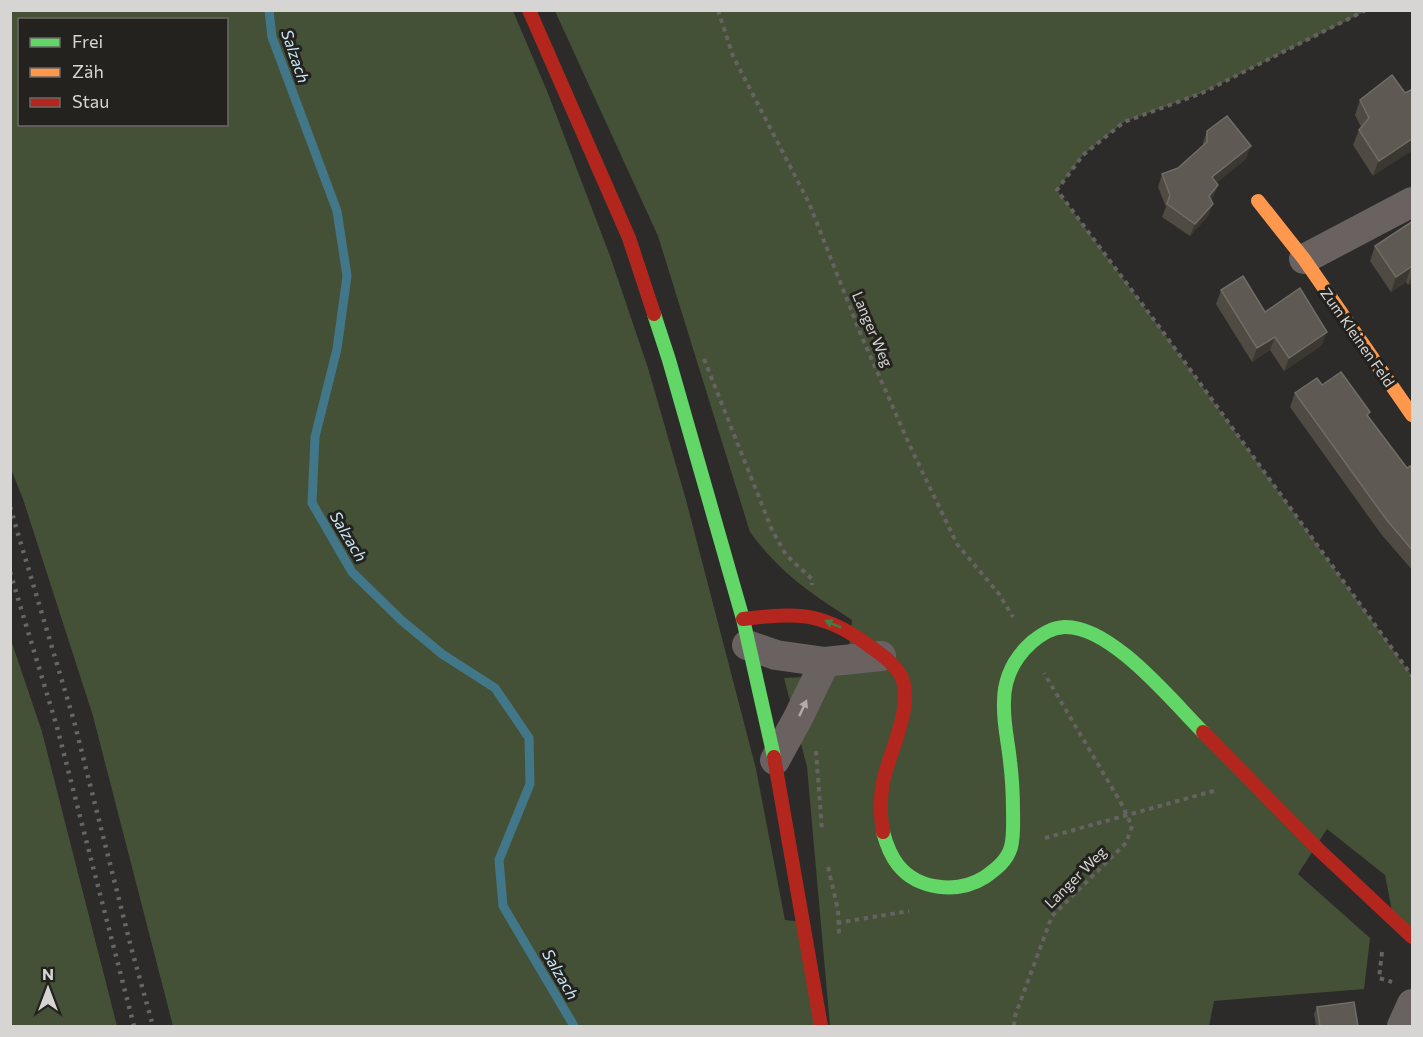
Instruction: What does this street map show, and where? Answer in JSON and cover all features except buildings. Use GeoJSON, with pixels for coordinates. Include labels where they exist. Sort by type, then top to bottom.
{"type":"FeatureCollection","features":[{"type":"Feature","properties":{"kind":"street"},"geometry":{"type":"LineString","coordinates":[[529,10],[629,238],[669,360],[745,632],[775,759],[821,1026]]}},
{"type":"Feature","properties":{"kind":"street","name":"Zum Kleinen Feld"},"geometry":{"type":"LineString","coordinates":[[1258,201],[1304,259],[1413,415]]}},
{"type":"Feature","properties":{"kind":"street"},"geometry":{"type":"LineString","coordinates":[[1304,259],[1413,202]]}},
{"type":"Feature","properties":{"kind":"street"},"geometry":{"type":"LineString","coordinates":[[745,632],[784,614],[813,615],[849,631],[895,668],[903,681],[903,714],[888,762],[879,805],[881,828],[891,855],[907,875],[930,885],[954,888],[974,884],[996,869],[1009,852],[1014,828],[1013,795],[1004,725],[1005,689],[1011,668],[1029,645],[1050,629],[1069,628],[1086,631],[1118,648],[1164,691],[1317,848],[1413,936]]}},
{"type":"Feature","properties":{"kind":"street"},"geometry":{"type":"LineString","coordinates":[[745,632],[776,655],[825,662],[881,656]]}},
{"type":"Feature","properties":{"kind":"street"},"geometry":{"type":"LineString","coordinates":[[775,759],[825,662]]}},
{"type":"Feature","properties":{"kind":"street"},"geometry":{"type":"LineString","coordinates":[[1402,1026],[1406,995]]}},
{"type":"Feature","properties":{"kind":"path","name":"Langer Weg"},"geometry":{"type":"LineString","coordinates":[[718,10],[733,56],[809,203],[866,345],[910,446],[957,544],[999,594],[1121,803],[1132,826],[1126,843],[1052,916],[1015,1016],[1014,1026]]}},
{"type":"Feature","properties":{"kind":"path"},"geometry":{"type":"LineString","coordinates":[[1366,10],[1202,93],[1124,122],[1083,155],[1057,190],[1170,341],[1413,676]]}},
{"type":"Feature","properties":{"kind":"path"},"geometry":{"type":"LineString","coordinates":[[1036,840],[1218,790]]}},
{"type":"Feature","properties":{"kind":"path"},"geometry":{"type":"LineString","coordinates":[[839,923],[906,911]]}},
{"type":"Feature","properties":{"kind":"path"},"geometry":{"type":"LineString","coordinates":[[1382,947],[1378,978],[1406,995]]}},
{"type":"Feature","properties":{"kind":"green space"},"geometry":{"type":"Polygon","coordinates":[[[10,11],[513,11],[547,91],[610,256],[648,368],[686,500],[756,769],[785,920],[803,922],[821,1026],[173,1026],[93,716],[23,499],[11,469],[10,11]]]}},
{"type":"Feature","properties":{"kind":"green space"},"geometry":{"type":"Polygon","coordinates":[[[555,11],[1366,11],[1202,93],[1124,122],[1083,155],[1057,190],[1163,332],[1412,676],[1412,937],[1394,921],[1385,875],[1327,829],[1298,874],[1370,938],[1364,989],[1214,1001],[1209,1026],[830,1026],[807,767],[784,678],[846,675],[852,620],[784,571],[750,532],[658,236],[555,11]]]}},
{"type":"Feature","properties":{"kind":"green space"},"geometry":{"type":"Polygon","coordinates":[[[10,637],[42,732],[117,1026],[11,1026],[10,637]]]}},
{"type":"Feature","properties":{"kind":"waterway","name":"Salzach"},"geometry":{"type":"LineString","coordinates":[[269,10],[272,37],[337,211],[347,276],[337,349],[315,437],[312,503],[352,572],[400,619],[442,654],[495,688],[529,738],[530,784],[499,860],[503,906],[574,1026]]}},
{"type":"Feature","properties":{"kind":"railway"},"geometry":{"type":"LineString","coordinates":[[10,507],[74,721],[153,1026]]}},
{"type":"Feature","properties":{"kind":"railway"},"geometry":{"type":"LineString","coordinates":[[10,572],[57,727],[134,1026]]}},
{"type":"Feature","properties":{"kind":"traffic: fast"},"geometry":{"type":"LineString","coordinates":[[654,314],[743,619],[774,757]]}},
{"type":"Feature","properties":{"kind":"traffic: fast"},"geometry":{"type":"LineString","coordinates":[[883,832],[893,857],[906,873],[916,880],[939,887],[963,886],[974,882],[985,877],[1004,861],[1013,838],[1012,779],[1004,717],[1004,693],[1015,661],[1039,636],[1055,629],[1064,627],[1082,630],[1101,638],[1120,651],[1140,667],[1203,732]]}},
{"type":"Feature","properties":{"kind":"traffic: slow"},"geometry":{"type":"LineString","coordinates":[[1258,201],[1304,259],[1412,415]]}},
{"type":"Feature","properties":{"kind":"traffic: jam"},"geometry":{"type":"LineString","coordinates":[[529,10],[629,238],[654,314]]}},
{"type":"Feature","properties":{"kind":"traffic: jam"},"geometry":{"type":"LineString","coordinates":[[743,619],[793,615],[834,624],[864,642],[898,671],[904,688],[905,701],[900,729],[883,782],[881,795],[883,832]]}},
{"type":"Feature","properties":{"kind":"traffic: jam"},"geometry":{"type":"LineString","coordinates":[[1203,732],[1317,848],[1412,937]]}},
{"type":"Feature","properties":{"kind":"traffic: jam"},"geometry":{"type":"LineString","coordinates":[[774,757],[821,1026]]}}]}
